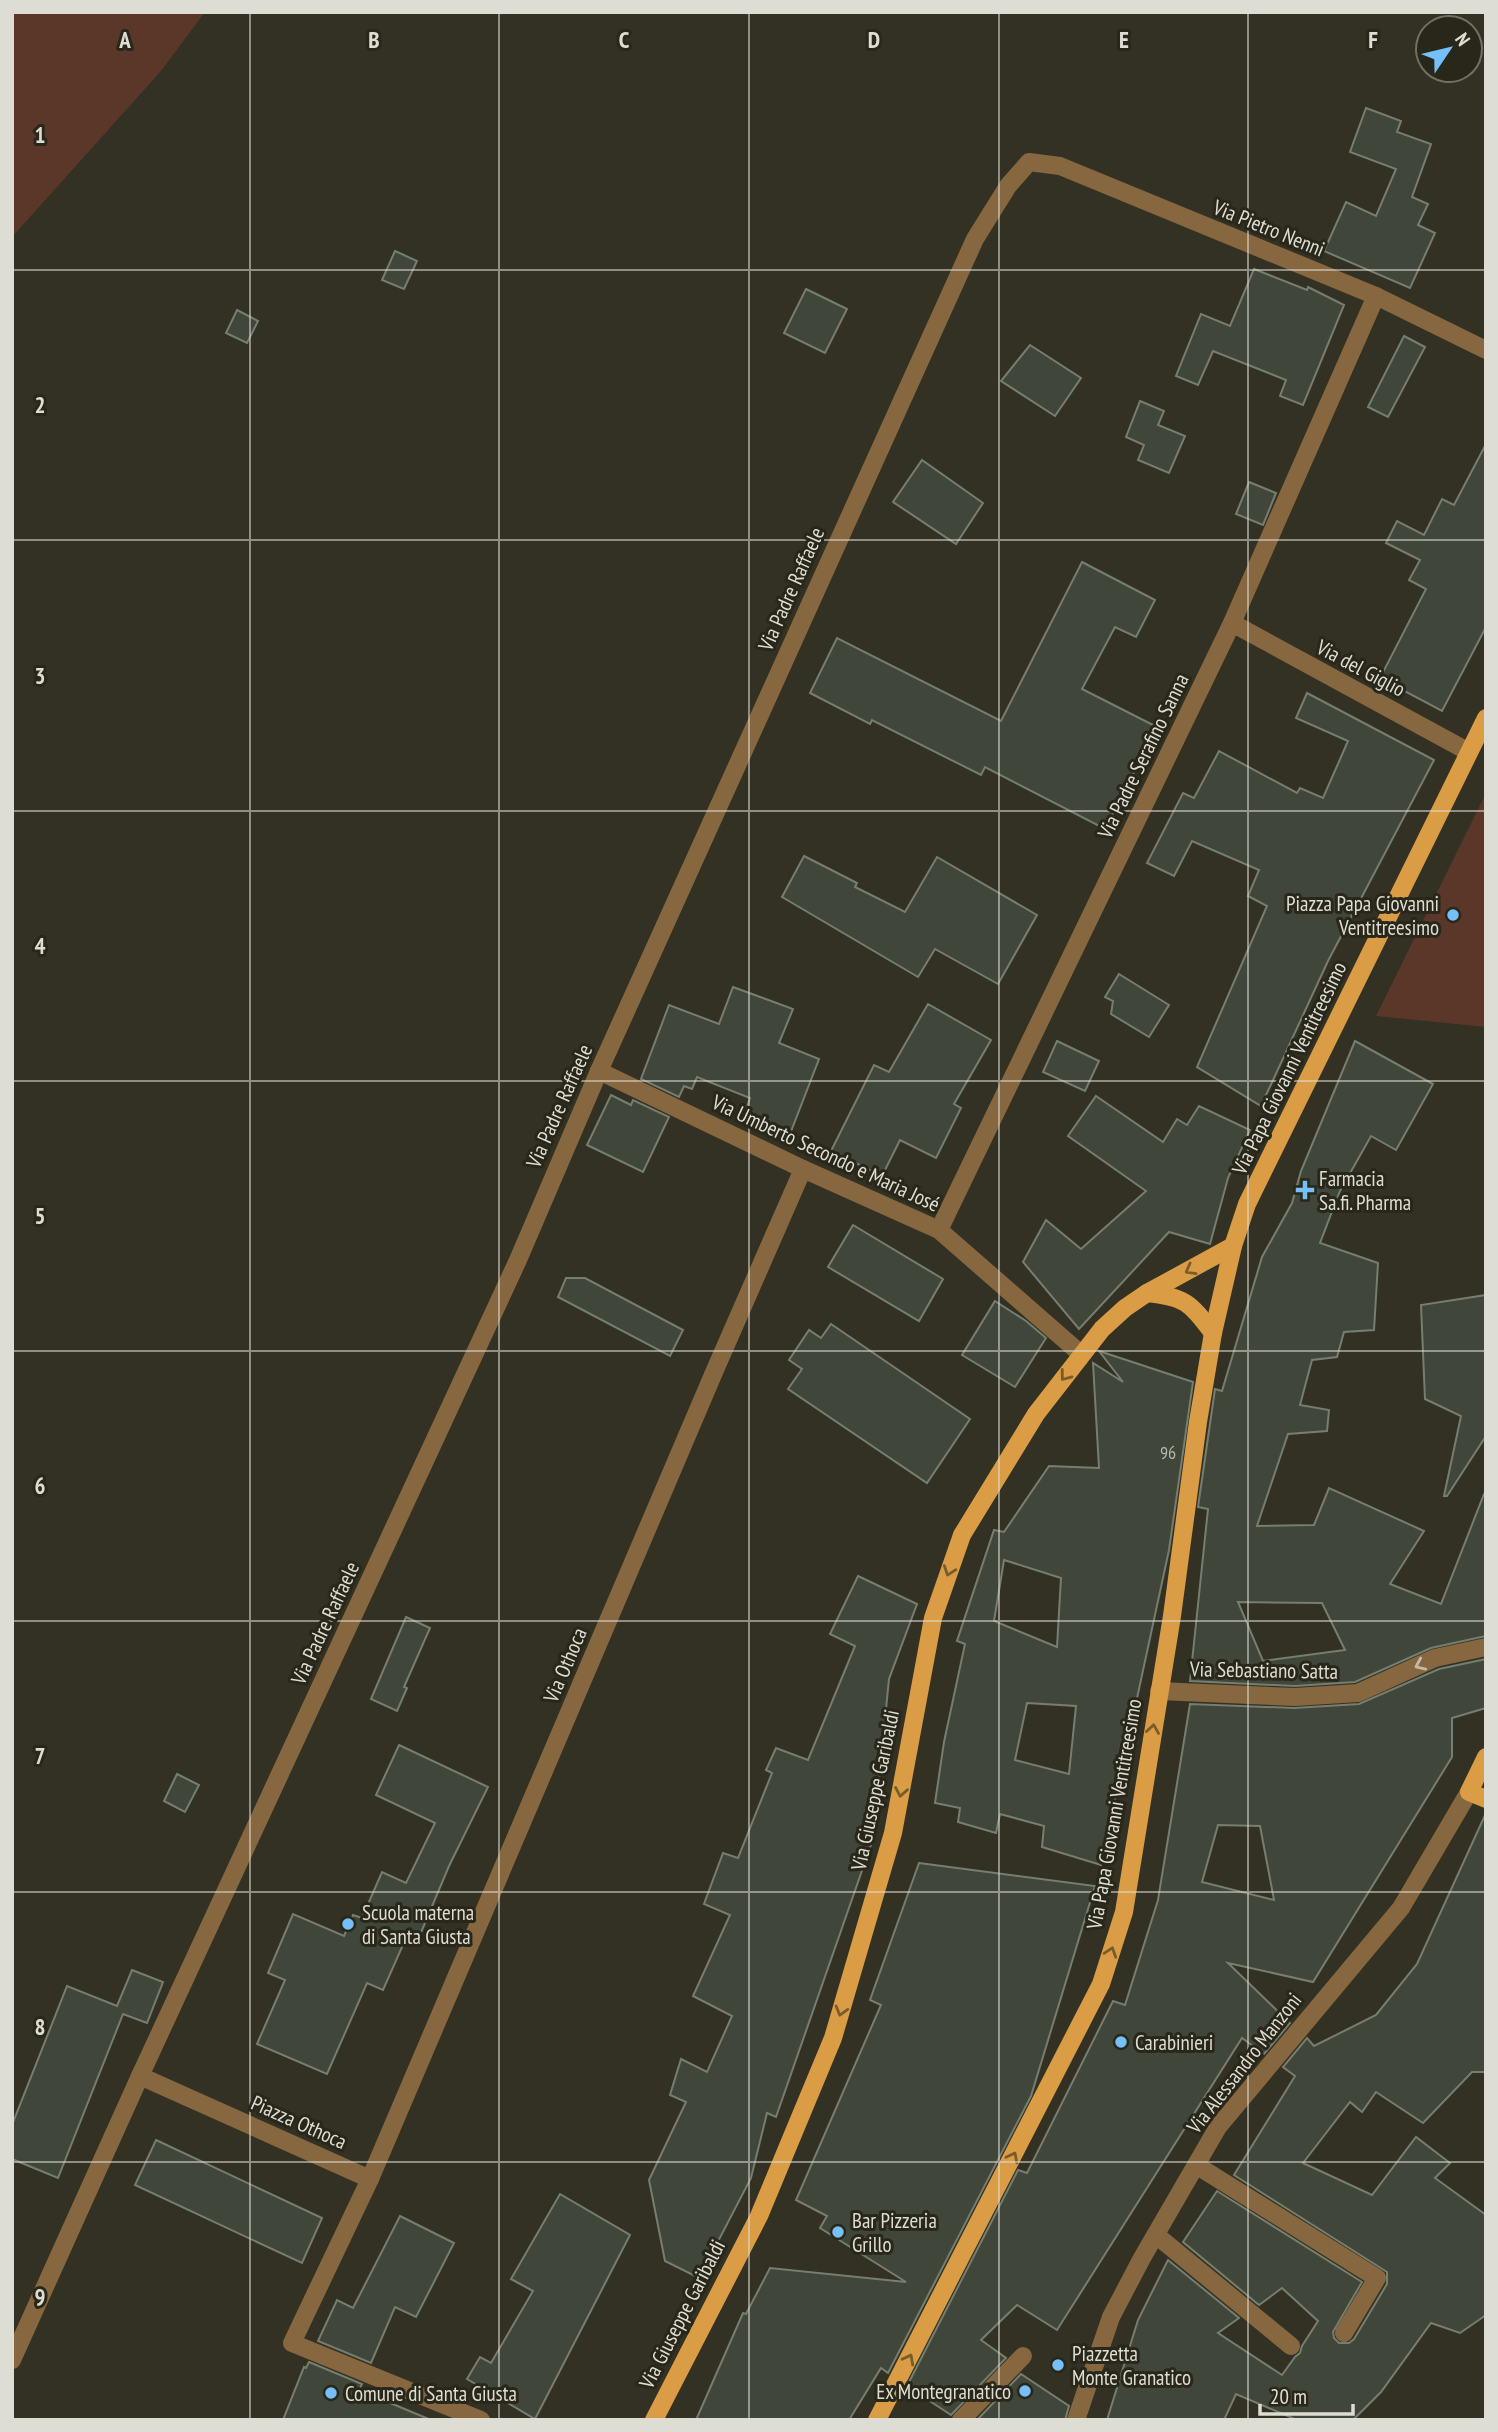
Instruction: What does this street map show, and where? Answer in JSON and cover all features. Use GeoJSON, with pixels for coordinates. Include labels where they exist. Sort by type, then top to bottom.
{"type":"FeatureCollection","features":[{"type":"Feature","properties":{"kind":"main road","name":"Via Papa Giovanni Ventitreesimo"},"geometry":{"type":"LineString","coordinates":[[877,2420],[1101,1984],[1124,1912],[1172,1616],[1198,1422],[1213,1333],[1233,1246],[1247,1204],[1486,718]]}},
{"type":"Feature","properties":{"kind":"main road","name":"Via Giuseppe Garibaldi"},"geometry":{"type":"LineString","coordinates":[[654,2420],[759,2216],[833,2038],[893,1833],[933,1618],[962,1535],[1036,1414],[1102,1329],[1147,1293],[1233,1246]]}},
{"type":"Feature","properties":{"kind":"main road"},"geometry":{"type":"LineString","coordinates":[[1147,1293],[1174,1296],[1193,1307],[1213,1333]]}},
{"type":"Feature","properties":{"kind":"main road","name":"Via Alessandro Manzoni"},"geometry":{"type":"LineString","coordinates":[[1478,1796],[1486,1756]]}},
{"type":"Feature","properties":{"kind":"street","name":"Via Pietro Nenni"},"geometry":{"type":"LineString","coordinates":[[1030,162],[1060,166],[1376,296],[1486,350]]}},
{"type":"Feature","properties":{"kind":"street","name":"Via Padre Raffaele"},"geometry":{"type":"LineString","coordinates":[[141,2076],[518,1260],[599,1071],[975,239],[1008,186],[1030,162]]}},
{"type":"Feature","properties":{"kind":"street","name":"Via Padre Serafino Sanna"},"geometry":{"type":"LineString","coordinates":[[939,1230],[1232,623],[1376,296]]}},
{"type":"Feature","properties":{"kind":"street","name":"Via del Giglio"},"geometry":{"type":"LineString","coordinates":[[1232,623],[1469,752]]}},
{"type":"Feature","properties":{"kind":"street","name":"Via Umberto Secondo e Maria José"},"geometry":{"type":"LineString","coordinates":[[599,1071],[803,1169],[939,1230],[1082,1354]]}},
{"type":"Feature","properties":{"kind":"street","name":"Via Othoca"},"geometry":{"type":"LineString","coordinates":[[370,2179],[803,1169]]}},
{"type":"Feature","properties":{"kind":"street","name":"Via Sebastiano Satta"},"geometry":{"type":"LineString","coordinates":[[1159,1691],[1295,1697],[1358,1693],[1435,1658],[1486,1647]]}},
{"type":"Feature","properties":{"kind":"street","name":"Via Alessandro Manzoni"},"geometry":{"type":"LineString","coordinates":[[1076,2420],[1111,2317],[1218,2127],[1401,1909],[1478,1796]]}},
{"type":"Feature","properties":{"kind":"street","name":"Piazza Othoca"},"geometry":{"type":"LineString","coordinates":[[141,2076],[370,2179]]}},
{"type":"Feature","properties":{"kind":"street"},"geometry":{"type":"LineString","coordinates":[[12,2360],[141,2076]]}},
{"type":"Feature","properties":{"kind":"street"},"geometry":{"type":"LineString","coordinates":[[1196,2165],[1377,2278],[1344,2333]]}},
{"type":"Feature","properties":{"kind":"street"},"geometry":{"type":"LineString","coordinates":[[370,2179],[292,2343],[481,2420]]}},
{"type":"Feature","properties":{"kind":"street"},"geometry":{"type":"LineString","coordinates":[[1156,2235],[1290,2346]]}},
{"type":"Feature","properties":{"kind":"street"},"geometry":{"type":"LineString","coordinates":[[961,2420],[1023,2356]]}},
{"type":"Feature","properties":{"kind":"shaded area"},"geometry":{"type":"Polygon","coordinates":[[[12,12],[205,12],[161,71],[12,237],[12,12]]]}},
{"type":"Feature","properties":{"kind":"shaded area"},"geometry":{"type":"Polygon","coordinates":[[[1486,793],[1486,1027],[1376,1016],[1486,793]]]}},
{"type":"Feature","properties":{"kind":"building"},"geometry":{"type":"Polygon","coordinates":[[[1366,108],[1401,121],[1397,132],[1431,144],[1412,197],[1428,204],[1418,225],[1435,233],[1410,288],[1324,251],[1346,202],[1376,216],[1396,169],[1350,152],[1366,108]]]}},
{"type":"Feature","properties":{"kind":"building"},"geometry":{"type":"Polygon","coordinates":[[[395,251],[417,261],[404,289],[382,280],[395,251]]]}},
{"type":"Feature","properties":{"kind":"building"},"geometry":{"type":"Polygon","coordinates":[[[1254,269],[1307,290],[1308,287],[1344,305],[1303,405],[1280,396],[1286,380],[1213,351],[1198,385],[1176,376],[1201,314],[1230,326],[1254,269]]]}},
{"type":"Feature","properties":{"kind":"building"},"geometry":{"type":"Polygon","coordinates":[[[806,289],[847,309],[825,353],[784,333],[806,289]]]}},
{"type":"Feature","properties":{"kind":"building"},"geometry":{"type":"Polygon","coordinates":[[[237,310],[258,321],[247,343],[226,333],[237,310]]]}},
{"type":"Feature","properties":{"kind":"building"},"geometry":{"type":"Polygon","coordinates":[[[1404,336],[1425,347],[1388,417],[1368,407],[1404,336]]]}},
{"type":"Feature","properties":{"kind":"building"},"geometry":{"type":"Polygon","coordinates":[[[1030,345],[1081,378],[1055,416],[1001,381],[1030,345]]]}},
{"type":"Feature","properties":{"kind":"building"},"geometry":{"type":"Polygon","coordinates":[[[1140,401],[1164,411],[1158,425],[1185,436],[1169,473],[1138,460],[1144,445],[1126,437],[1140,401]]]}},
{"type":"Feature","properties":{"kind":"building"},"geometry":{"type":"Polygon","coordinates":[[[1486,444],[1486,627],[1442,711],[1380,678],[1426,589],[1409,580],[1420,560],[1386,543],[1397,521],[1424,535],[1442,499],[1454,505],[1486,444]]]}},
{"type":"Feature","properties":{"kind":"building"},"geometry":{"type":"Polygon","coordinates":[[[922,460],[983,503],[956,544],[893,502],[922,460]]]}},
{"type":"Feature","properties":{"kind":"building"},"geometry":{"type":"Polygon","coordinates":[[[1249,482],[1276,493],[1263,525],[1236,514],[1249,482]]]}},
{"type":"Feature","properties":{"kind":"building"},"geometry":{"type":"Polygon","coordinates":[[[1082,562],[1155,600],[1136,637],[1115,627],[1082,689],[1157,727],[1105,829],[985,767],[981,775],[872,720],[870,724],[810,693],[837,638],[1001,721],[1082,562]]]}},
{"type":"Feature","properties":{"kind":"building"},"geometry":{"type":"Polygon","coordinates":[[[1307,693],[1434,760],[1328,961],[1261,1106],[1197,1067],[1267,906],[1248,896],[1259,870],[1192,841],[1174,876],[1147,863],[1183,793],[1194,798],[1219,751],[1297,793],[1300,788],[1323,798],[1348,741],[1296,718],[1307,693]]]}},
{"type":"Feature","properties":{"kind":"building"},"geometry":{"type":"Polygon","coordinates":[[[804,856],[857,883],[855,887],[905,912],[937,857],[1037,915],[998,984],[935,949],[918,977],[782,897],[804,856]]]}},
{"type":"Feature","properties":{"kind":"building"},"geometry":{"type":"Polygon","coordinates":[[[1119,974],[1169,1005],[1149,1037],[1111,1014],[1113,1001],[1105,997],[1119,974]]]}},
{"type":"Feature","properties":{"kind":"building"},"geometry":{"type":"Polygon","coordinates":[[[733,987],[793,1009],[779,1043],[819,1059],[790,1134],[744,1115],[750,1098],[697,1077],[692,1089],[684,1086],[679,1097],[641,1079],[669,1005],[719,1024],[733,987]]]}},
{"type":"Feature","properties":{"kind":"building"},"geometry":{"type":"Polygon","coordinates":[[[928,1004],[991,1040],[954,1104],[961,1108],[936,1158],[900,1140],[882,1176],[831,1151],[874,1065],[889,1072],[928,1004]]]}},
{"type":"Feature","properties":{"kind":"building"},"geometry":{"type":"Polygon","coordinates":[[[1057,1041],[1099,1061],[1085,1091],[1043,1072],[1057,1041]]]}},
{"type":"Feature","properties":{"kind":"building"},"geometry":{"type":"Polygon","coordinates":[[[1355,1041],[1433,1084],[1396,1150],[1371,1136],[1340,1191],[1320,1243],[1378,1263],[1374,1330],[1344,1332],[1337,1357],[1312,1360],[1300,1405],[1329,1410],[1327,1431],[1288,1434],[1257,1526],[1314,1525],[1329,1488],[1424,1531],[1390,1584],[1441,1604],[1486,1494],[1486,1636],[1431,1648],[1355,1682],[1295,1686],[1190,1681],[1208,1509],[1198,1507],[1215,1389],[1222,1391],[1262,1257],[1292,1203],[1301,1171],[1355,1041]],[[1238,1602],[1263,1661],[1345,1650],[1322,1603],[1238,1602]]]}},
{"type":"Feature","properties":{"kind":"building"},"geometry":{"type":"Polygon","coordinates":[[[611,1095],[631,1105],[633,1100],[669,1117],[643,1172],[587,1145],[611,1095]]]}},
{"type":"Feature","properties":{"kind":"building"},"geometry":{"type":"Polygon","coordinates":[[[1096,1096],[1163,1142],[1177,1119],[1187,1125],[1199,1106],[1250,1130],[1228,1178],[1210,1244],[1169,1232],[1079,1329],[1023,1262],[1046,1220],[1081,1249],[1146,1191],[1068,1136],[1096,1096]]]}},
{"type":"Feature","properties":{"kind":"building"},"geometry":{"type":"Polygon","coordinates":[[[853,1225],[943,1279],[919,1321],[828,1267],[853,1225]]]}},
{"type":"Feature","properties":{"kind":"building"},"geometry":{"type":"Polygon","coordinates":[[[566,1278],[585,1278],[683,1330],[670,1356],[558,1297],[566,1278]]]}},
{"type":"Feature","properties":{"kind":"building"},"geometry":{"type":"Polygon","coordinates":[[[1486,1295],[1486,1436],[1447,1496],[1444,1496],[1461,1416],[1425,1399],[1421,1305],[1486,1295]]]}},
{"type":"Feature","properties":{"kind":"building"},"geometry":{"type":"Polygon","coordinates":[[[995,1301],[1046,1338],[1015,1387],[962,1355],[995,1301]]]}},
{"type":"Feature","properties":{"kind":"building"},"geometry":{"type":"Polygon","coordinates":[[[831,1324],[970,1419],[927,1483],[788,1389],[802,1369],[789,1360],[809,1330],[821,1338],[831,1324]]]}},
{"type":"Feature","properties":{"kind":"building"},"geometry":{"type":"Polygon","coordinates":[[[1099,1351],[1193,1382],[1169,1550],[1101,1865],[1042,1847],[1044,1826],[1000,1814],[996,1833],[958,1822],[960,1808],[935,1803],[944,1742],[965,1644],[957,1641],[994,1530],[1004,1532],[1049,1466],[1099,1468],[1093,1363],[1123,1382],[1099,1351]],[[1004,1560],[994,1621],[1057,1647],[1061,1578],[1004,1560]],[[1027,1703],[1015,1760],[1069,1774],[1076,1706],[1027,1703]]]}},
{"type":"Feature","properties":{"kind":"building"},"geometry":{"type":"Polygon","coordinates":[[[858,1576],[917,1604],[889,1679],[873,1839],[776,2117],[767,2113],[751,2178],[699,2278],[665,2261],[649,2180],[686,2102],[670,2095],[681,2059],[707,2072],[732,2016],[693,1996],[730,1915],[704,1904],[723,1853],[738,1858],[772,1773],[766,1770],[776,1748],[808,1760],[855,1646],[830,1634],[858,1576]]]}},
{"type":"Feature","properties":{"kind":"building"},"geometry":{"type":"Polygon","coordinates":[[[406,1617],[430,1628],[404,1687],[407,1688],[397,1711],[371,1699],[406,1617]]]}},
{"type":"Feature","properties":{"kind":"building"},"geometry":{"type":"Polygon","coordinates":[[[1486,1659],[1486,1708],[1452,1718],[1452,1757],[1313,1982],[1228,1963],[1290,2023],[1264,2054],[1242,2038],[1057,2330],[1017,2305],[981,2340],[1006,2358],[951,2415],[907,2386],[1018,2170],[1027,2173],[1113,2001],[1125,2005],[1158,1900],[1190,1704],[1294,1708],[1359,1704],[1439,1669],[1486,1659]],[[1218,1825],[1202,1882],[1274,1900],[1260,1826],[1218,1825]]]}},
{"type":"Feature","properties":{"kind":"building"},"geometry":{"type":"Polygon","coordinates":[[[399,1745],[488,1787],[449,1866],[417,1942],[406,1938],[383,1990],[367,1983],[327,2074],[257,2044],[285,1980],[268,1973],[293,1914],[344,1936],[353,1915],[362,1918],[382,1872],[406,1883],[435,1823],[376,1795],[399,1745]]]}},
{"type":"Feature","properties":{"kind":"building"},"geometry":{"type":"Polygon","coordinates":[[[177,1774],[199,1785],[185,1812],[164,1801],[177,1774]]]}},
{"type":"Feature","properties":{"kind":"building"},"geometry":{"type":"Polygon","coordinates":[[[1486,1813],[1486,2072],[1472,2072],[1423,2123],[1376,2092],[1362,2112],[1350,2102],[1303,2163],[1372,2195],[1416,2137],[1450,2163],[1435,2178],[1486,2215],[1486,2315],[1460,2333],[1431,2323],[1381,2392],[1353,2420],[1297,2420],[1236,2394],[1224,2420],[1107,2420],[1138,2320],[1168,2260],[1239,2318],[1218,2333],[1282,2375],[1300,2353],[1318,2321],[1282,2288],[1259,2305],[1183,2242],[1217,2191],[1362,2282],[1333,2332],[1339,2343],[1349,2343],[1354,2339],[1387,2284],[1387,2272],[1234,2175],[1295,2076],[1283,2067],[1307,2038],[1314,2046],[1376,2015],[1417,1964],[1486,1813]]]}},
{"type":"Feature","properties":{"kind":"building"},"geometry":{"type":"Polygon","coordinates":[[[919,1863],[1095,1886],[1031,2096],[888,2373],[881,2368],[849,2420],[696,2420],[743,2313],[746,2314],[770,2268],[906,2282],[820,2228],[827,2216],[796,2200],[881,2005],[870,2000],[919,1863]]]}},
{"type":"Feature","properties":{"kind":"building"},"geometry":{"type":"Polygon","coordinates":[[[132,1970],[163,1982],[147,2023],[123,2014],[58,2178],[12,2159],[12,2125],[67,1986],[117,2006],[132,1970]]]}},
{"type":"Feature","properties":{"kind":"building"},"geometry":{"type":"Polygon","coordinates":[[[156,2140],[322,2218],[302,2263],[135,2185],[156,2140]]]}},
{"type":"Feature","properties":{"kind":"building"},"geometry":{"type":"Polygon","coordinates":[[[560,2194],[630,2235],[535,2419],[467,2379],[480,2357],[491,2363],[533,2291],[511,2279],[560,2194]]]}},
{"type":"Feature","properties":{"kind":"building"},"geometry":{"type":"Polygon","coordinates":[[[400,2216],[454,2243],[416,2317],[395,2307],[371,2363],[318,2341],[337,2300],[353,2308],[400,2216]]]}},
{"type":"Feature","properties":{"kind":"building","name":"Comune di Santa Giusta"},"geometry":{"type":"Polygon","coordinates":[[[309,2362],[362,2384],[359,2390],[431,2420],[283,2420],[304,2367],[306,2368],[309,2362]]]}},
{"type":"Feature","properties":{"kind":"building","name":"Ex Montegranatico"},"geometry":{"type":"Polygon","coordinates":[[[1021,2374],[1069,2406],[1065,2420],[977,2420],[1021,2374]]]}},
{"type":"Feature","properties":{"kind":"place","name":"Piazza Papa Giovanni Ventitreesimo"},"geometry":{"type":"Point","coordinates":[1453,915]}},
{"type":"Feature","properties":{"kind":"place","name":"Farmacia Sa.fi. Pharma"},"geometry":{"type":"Point","coordinates":[1305,1190]}},
{"type":"Feature","properties":{"kind":"place","name":"Scuola materna di Santa Giusta"},"geometry":{"type":"Point","coordinates":[348,1924]}},
{"type":"Feature","properties":{"kind":"place","name":"Carabinieri"},"geometry":{"type":"Point","coordinates":[1121,2042]}},
{"type":"Feature","properties":{"kind":"place","name":"Bar Pizzeria Grillo"},"geometry":{"type":"Point","coordinates":[838,2232]}},
{"type":"Feature","properties":{"kind":"place","name":"Piazzetta Monte Granatico"},"geometry":{"type":"Point","coordinates":[1058,2365]}},
{"type":"Feature","properties":{"kind":"place","name":"Ex Montegranatico"},"geometry":{"type":"Point","coordinates":[1025,2391]}},
{"type":"Feature","properties":{"kind":"place","name":"Comune di Santa Giusta"},"geometry":{"type":"Point","coordinates":[331,2393]}}]}
